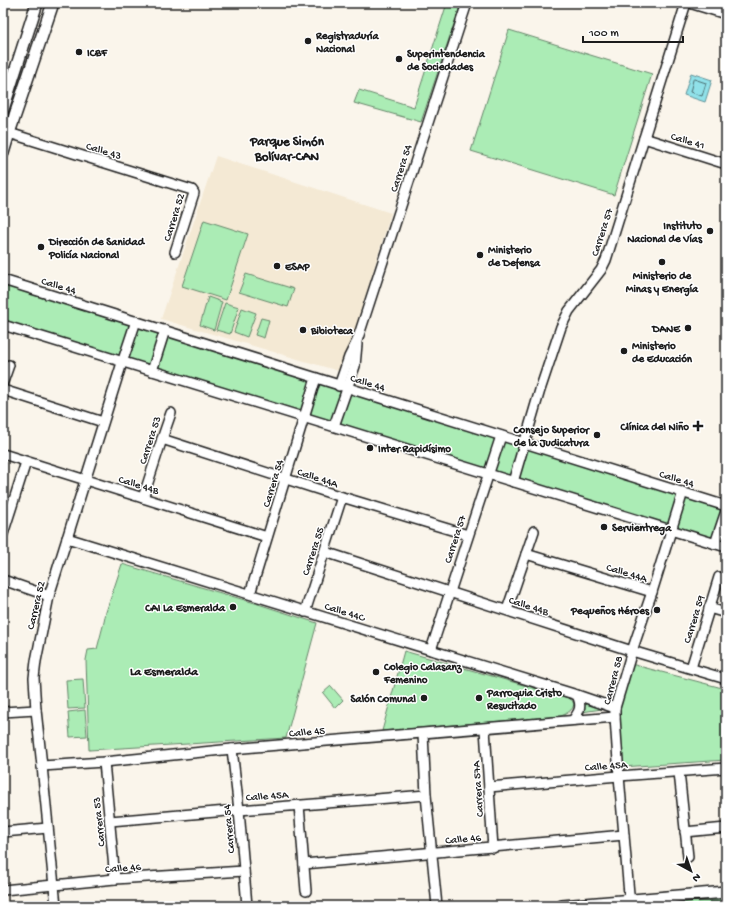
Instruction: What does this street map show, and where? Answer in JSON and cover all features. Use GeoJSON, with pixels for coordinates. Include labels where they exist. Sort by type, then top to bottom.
{"type":"FeatureCollection","features":[{"type":"Feature","properties":{"kind":"main road"},"geometry":{"type":"LineString","coordinates":[[3,109],[37,3]]}},
{"type":"Feature","properties":{"kind":"main road"},"geometry":{"type":"LineString","coordinates":[[3,153],[53,3]]}},
{"type":"Feature","properties":{"kind":"main road"},"geometry":{"type":"LineString","coordinates":[[693,3],[726,13]]}},
{"type":"Feature","properties":{"kind":"main road"},"geometry":{"type":"LineString","coordinates":[[562,906],[629,903],[726,892]]}},
{"type":"Feature","properties":{"kind":"street","name":"Carrera 54"},"geometry":{"type":"LineString","coordinates":[[334,426],[343,387],[355,366],[357,341],[467,3]]}},
{"type":"Feature","properties":{"kind":"street","name":"Carrera 57"},"geometry":{"type":"LineString","coordinates":[[514,482],[540,390],[561,327],[569,311],[601,270],[606,260],[686,3]]}},
{"type":"Feature","properties":{"kind":"street","name":"Calle 43"},"geometry":{"type":"LineString","coordinates":[[9,133],[192,190]]}},
{"type":"Feature","properties":{"kind":"street","name":"Calle 41"},"geometry":{"type":"LineString","coordinates":[[644,138],[726,164]]}},
{"type":"Feature","properties":{"kind":"street","name":"Carrera 52"},"geometry":{"type":"LineString","coordinates":[[175,252],[194,193],[192,190]]}},
{"type":"Feature","properties":{"kind":"street","name":"Calle 44"},"geometry":{"type":"LineString","coordinates":[[3,280],[726,506]]}},
{"type":"Feature","properties":{"kind":"street","name":"Carrera 52"},"geometry":{"type":"LineString","coordinates":[[56,906],[36,710],[34,678],[36,661],[48,596],[136,321]]}},
{"type":"Feature","properties":{"kind":"street"},"geometry":{"type":"LineString","coordinates":[[3,325],[726,547]]}},
{"type":"Feature","properties":{"kind":"street"},"geometry":{"type":"LineString","coordinates":[[152,370],[165,330]]}},
{"type":"Feature","properties":{"kind":"street"},"geometry":{"type":"LineString","coordinates":[[3,382],[9,365]]}},
{"type":"Feature","properties":{"kind":"street","name":"Carrera 54"},"geometry":{"type":"LineString","coordinates":[[250,594],[316,378]]}},
{"type":"Feature","properties":{"kind":"street"},"geometry":{"type":"LineString","coordinates":[[3,390],[103,422]]}},
{"type":"Feature","properties":{"kind":"street","name":"Carrera 53"},"geometry":{"type":"LineString","coordinates":[[143,498],[171,413]]}},
{"type":"Feature","properties":{"kind":"street","name":"Carrera 57"},"geometry":{"type":"LineString","coordinates":[[431,650],[501,436]]}},
{"type":"Feature","properties":{"kind":"street","name":"Calle 44A"},"geometry":{"type":"LineString","coordinates":[[162,439],[342,497],[468,535]]}},
{"type":"Feature","properties":{"kind":"street","name":"Calle 44B"},"geometry":{"type":"LineString","coordinates":[[3,454],[267,537]]}},
{"type":"Feature","properties":{"kind":"street"},"geometry":{"type":"LineString","coordinates":[[3,534],[6,516],[26,462]]}},
{"type":"Feature","properties":{"kind":"street","name":"Carrera 58"},"geometry":{"type":"LineString","coordinates":[[629,903],[615,713],[632,651],[683,492]]}},
{"type":"Feature","properties":{"kind":"street","name":"Carrera 55"},"geometry":{"type":"LineString","coordinates":[[305,612],[342,497]]}},
{"type":"Feature","properties":{"kind":"street"},"geometry":{"type":"LineString","coordinates":[[716,544],[726,511]]}},
{"type":"Feature","properties":{"kind":"street"},"geometry":{"type":"LineString","coordinates":[[507,610],[534,531]]}},
{"type":"Feature","properties":{"kind":"street","name":"Calle 44C"},"geometry":{"type":"LineString","coordinates":[[67,538],[577,695],[615,713]]}},
{"type":"Feature","properties":{"kind":"street","name":"Calle 44B"},"geometry":{"type":"LineString","coordinates":[[325,552],[632,651],[726,679]]}},
{"type":"Feature","properties":{"kind":"street","name":"Calle 44A"},"geometry":{"type":"LineString","coordinates":[[526,554],[652,592]]}},
{"type":"Feature","properties":{"kind":"street","name":"Carrera 59"},"geometry":{"type":"LineString","coordinates":[[690,668],[719,577]]}},
{"type":"Feature","properties":{"kind":"street"},"geometry":{"type":"LineString","coordinates":[[3,580],[48,596]]}},
{"type":"Feature","properties":{"kind":"street"},"geometry":{"type":"LineString","coordinates":[[709,608],[726,613]]}},
{"type":"Feature","properties":{"kind":"street"},"geometry":{"type":"LineString","coordinates":[[573,720],[580,708],[580,701],[577,695]]}},
{"type":"Feature","properties":{"kind":"street"},"geometry":{"type":"LineString","coordinates":[[3,712],[36,710]]}},
{"type":"Feature","properties":{"kind":"street","name":"Calle 45"},"geometry":{"type":"LineString","coordinates":[[42,766],[485,729],[573,720],[615,713]]}},
{"type":"Feature","properties":{"kind":"street","name":"Carrera 57A"},"geometry":{"type":"LineString","coordinates":[[485,729],[493,848]]}},
{"type":"Feature","properties":{"kind":"street"},"geometry":{"type":"LineString","coordinates":[[423,734],[426,795],[437,906]]}},
{"type":"Feature","properties":{"kind":"street","name":"Carrera 54"},"geometry":{"type":"LineString","coordinates":[[232,749],[247,906]]}},
{"type":"Feature","properties":{"kind":"street","name":"Carrera 53"},"geometry":{"type":"LineString","coordinates":[[104,762],[115,880]]}},
{"type":"Feature","properties":{"kind":"street","name":"Calle 45A"},"geometry":{"type":"LineString","coordinates":[[489,787],[726,768]]}},
{"type":"Feature","properties":{"kind":"street"},"geometry":{"type":"LineString","coordinates":[[679,772],[688,857]]}},
{"type":"Feature","properties":{"kind":"street","name":"Calle 45A"},"geometry":{"type":"LineString","coordinates":[[110,821],[426,795]]}},
{"type":"Feature","properties":{"kind":"street"},"geometry":{"type":"LineString","coordinates":[[299,805],[306,891]]}},
{"type":"Feature","properties":{"kind":"street"},"geometry":{"type":"LineString","coordinates":[[3,832],[48,828]]}},
{"type":"Feature","properties":{"kind":"street"},"geometry":{"type":"LineString","coordinates":[[685,832],[726,828]]}},
{"type":"Feature","properties":{"kind":"street","name":"Calle 46"},"geometry":{"type":"LineString","coordinates":[[304,864],[624,835]]}},
{"type":"Feature","properties":{"kind":"street","name":"Calle 46"},"geometry":{"type":"LineString","coordinates":[[3,890],[244,871]]}},
{"type":"Feature","properties":{"kind":"shaded area","name":"ESAP"},"geometry":{"type":"Polygon","coordinates":[[[216,156],[391,213],[342,372],[161,319],[216,156]]]}},
{"type":"Feature","properties":{"kind":"green space"},"geometry":{"type":"Polygon","coordinates":[[[447,3],[461,3],[421,122],[354,103],[359,90],[414,107],[447,3]]]}},
{"type":"Feature","properties":{"kind":"green space"},"geometry":{"type":"Polygon","coordinates":[[[509,30],[652,74],[614,195],[471,151],[509,30]]]}},
{"type":"Feature","properties":{"kind":"green space"},"geometry":{"type":"Polygon","coordinates":[[[204,220],[248,234],[226,300],[182,286],[204,220]]]}},
{"type":"Feature","properties":{"kind":"green space"},"geometry":{"type":"Polygon","coordinates":[[[246,274],[294,289],[288,307],[239,292],[246,274]]]}},
{"type":"Feature","properties":{"kind":"green space"},"geometry":{"type":"Polygon","coordinates":[[[3,285],[726,510],[726,542],[3,320],[3,285]]]}},
{"type":"Feature","properties":{"kind":"green space"},"geometry":{"type":"Polygon","coordinates":[[[208,297],[222,302],[214,330],[200,325],[208,297]]]}},
{"type":"Feature","properties":{"kind":"green space"},"geometry":{"type":"Polygon","coordinates":[[[225,303],[239,307],[230,334],[216,330],[225,303]]]}},
{"type":"Feature","properties":{"kind":"green space"},"geometry":{"type":"Polygon","coordinates":[[[242,308],[256,313],[247,337],[234,332],[242,308]]]}},
{"type":"Feature","properties":{"kind":"green space"},"geometry":{"type":"Polygon","coordinates":[[[261,318],[269,320],[264,338],[255,335],[261,318]]]}},
{"type":"Feature","properties":{"kind":"green space"},"geometry":{"type":"Polygon","coordinates":[[[122,564],[317,623],[286,738],[89,750],[86,660],[88,650],[97,649],[106,612],[122,564]]]}},
{"type":"Feature","properties":{"kind":"green space"},"geometry":{"type":"Polygon","coordinates":[[[404,651],[569,698],[574,703],[570,711],[561,716],[382,731],[404,651]]]}},
{"type":"Feature","properties":{"kind":"green space"},"geometry":{"type":"Polygon","coordinates":[[[631,664],[726,689],[726,760],[622,767],[618,709],[631,664]]]}},
{"type":"Feature","properties":{"kind":"green space"},"geometry":{"type":"Polygon","coordinates":[[[83,679],[85,708],[68,709],[66,680],[83,679]]]}},
{"type":"Feature","properties":{"kind":"green space"},"geometry":{"type":"Polygon","coordinates":[[[331,686],[343,700],[335,708],[323,693],[331,686]]]}},
{"type":"Feature","properties":{"kind":"green space"},"geometry":{"type":"Polygon","coordinates":[[[584,702],[602,709],[582,712],[584,702]]]}},
{"type":"Feature","properties":{"kind":"green space"},"geometry":{"type":"Polygon","coordinates":[[[85,710],[87,736],[70,737],[68,712],[85,710]]]}},
{"type":"Feature","properties":{"kind":"green space"},"geometry":{"type":"Polygon","coordinates":[[[726,897],[726,906],[637,906],[637,905],[726,897]]]}},
{"type":"Feature","properties":{"kind":"water"},"geometry":{"type":"Polygon","coordinates":[[[691,73],[712,80],[705,102],[684,95],[691,73]]]}},
{"type":"Feature","properties":{"kind":"place","name":"Registraduría Nacional"},"geometry":{"type":"Point","coordinates":[308,41]}},
{"type":"Feature","properties":{"kind":"place","name":"ICBF"},"geometry":{"type":"Point","coordinates":[79,52]}},
{"type":"Feature","properties":{"kind":"place","name":"Superintendencia de Sociedades"},"geometry":{"type":"Point","coordinates":[399,59]}},
{"type":"Feature","properties":{"kind":"place","name":"Instituto Nacional de Vías"},"geometry":{"type":"Point","coordinates":[710,231]}},
{"type":"Feature","properties":{"kind":"place","name":"Dirección de Sanidad Policía Nacional"},"geometry":{"type":"Point","coordinates":[41,247]}},
{"type":"Feature","properties":{"kind":"place","name":"Ministerio de Defensa"},"geometry":{"type":"Point","coordinates":[480,255]}},
{"type":"Feature","properties":{"kind":"place","name":"Ministerio de Minas y Energía"},"geometry":{"type":"Point","coordinates":[662,262]}},
{"type":"Feature","properties":{"kind":"place","name":"ESAP"},"geometry":{"type":"Point","coordinates":[277,266]}},
{"type":"Feature","properties":{"kind":"place","name":"DANE"},"geometry":{"type":"Point","coordinates":[688,328]}},
{"type":"Feature","properties":{"kind":"place","name":"Bibioteca"},"geometry":{"type":"Point","coordinates":[303,330]}},
{"type":"Feature","properties":{"kind":"place","name":"Ministerio de Educación"},"geometry":{"type":"Point","coordinates":[624,351]}},
{"type":"Feature","properties":{"kind":"place","name":"Clínica del Niño"},"geometry":{"type":"Point","coordinates":[698,426]}},
{"type":"Feature","properties":{"kind":"place","name":"Consejo Superior de la Judicatura"},"geometry":{"type":"Point","coordinates":[597,435]}},
{"type":"Feature","properties":{"kind":"place","name":"Inter Rapidísimo"},"geometry":{"type":"Point","coordinates":[370,448]}},
{"type":"Feature","properties":{"kind":"place","name":"Servientrega"},"geometry":{"type":"Point","coordinates":[604,527]}},
{"type":"Feature","properties":{"kind":"place","name":"CAI La Esmeralda"},"geometry":{"type":"Point","coordinates":[233,607]}},
{"type":"Feature","properties":{"kind":"place","name":"Pequeños Héroes"},"geometry":{"type":"Point","coordinates":[657,610]}},
{"type":"Feature","properties":{"kind":"place","name":"Colegio Calasanz Femenino"},"geometry":{"type":"Point","coordinates":[376,672]}},
{"type":"Feature","properties":{"kind":"place","name":"Salón Comunal"},"geometry":{"type":"Point","coordinates":[424,698]}},
{"type":"Feature","properties":{"kind":"place","name":"Parroquia Cristo Resucitado"},"geometry":{"type":"Point","coordinates":[479,698]}},
{"type":"Feature","properties":{"kind":"district","name":"Parque Simón Bolívar-CAN"},"geometry":{"type":"Point","coordinates":[287,148]}},
{"type":"Feature","properties":{"kind":"district","name":"La Esmeralda"},"geometry":{"type":"Point","coordinates":[164,671]}}]}
